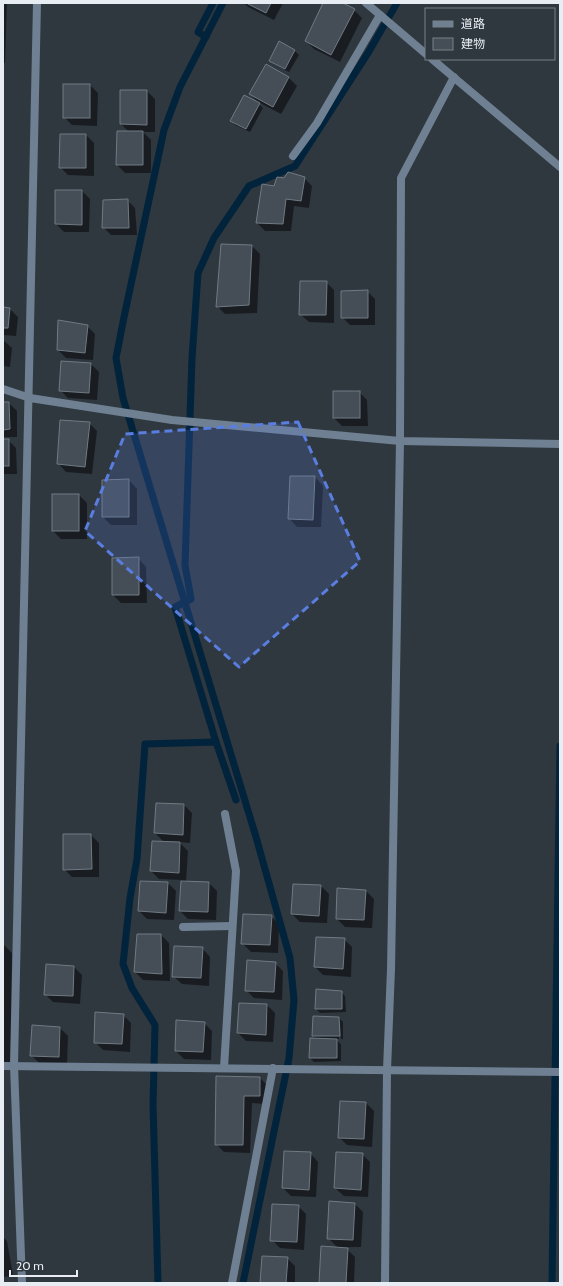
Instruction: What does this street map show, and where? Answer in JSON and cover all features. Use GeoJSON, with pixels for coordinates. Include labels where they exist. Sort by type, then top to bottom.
{"type":"FeatureCollection","features":[{"type":"Feature","properties":{"kind":"street"},"geometry":{"type":"LineString","coordinates":[[22,1283],[14,1066],[30,398],[37,3]]}},
{"type":"Feature","properties":{"kind":"street"},"geometry":{"type":"LineString","coordinates":[[366,3],[425,53]]}},
{"type":"Feature","properties":{"kind":"street"},"geometry":{"type":"LineString","coordinates":[[293,156],[317,123],[380,15]]}},
{"type":"Feature","properties":{"kind":"street"},"geometry":{"type":"LineString","coordinates":[[433,60],[560,167]]}},
{"type":"Feature","properties":{"kind":"street"},"geometry":{"type":"LineString","coordinates":[[386,1283],[387,1070],[391,960],[400,441],[401,178],[454,77]]}},
{"type":"Feature","properties":{"kind":"street"},"geometry":{"type":"LineString","coordinates":[[3,389],[30,398],[172,420],[400,441],[560,444]]}},
{"type":"Feature","properties":{"kind":"street"},"geometry":{"type":"LineString","coordinates":[[224,1068],[236,871],[225,814]]}},
{"type":"Feature","properties":{"kind":"street"},"geometry":{"type":"LineString","coordinates":[[184,926],[232,926]]}},
{"type":"Feature","properties":{"kind":"street"},"geometry":{"type":"LineString","coordinates":[[3,1066],[560,1072]]}},
{"type":"Feature","properties":{"kind":"street"},"geometry":{"type":"LineString","coordinates":[[232,1283],[273,1068]]}},
{"type":"Feature","properties":{"kind":"highlighted area"},"geometry":{"type":"Polygon","coordinates":[[[298,422],[360,561],[239,667],[85,531],[125,434],[298,422]]]}},
{"type":"Feature","properties":{"kind":"building"},"geometry":{"type":"Polygon","coordinates":[[[246,3],[271,3],[266,13],[246,3]]]}},
{"type":"Feature","properties":{"kind":"building"},"geometry":{"type":"Polygon","coordinates":[[[323,3],[343,3],[355,9],[331,55],[305,41],[323,3]]]}},
{"type":"Feature","properties":{"kind":"building"},"geometry":{"type":"Polygon","coordinates":[[[279,41],[295,50],[285,69],[269,61],[279,41]]]}},
{"type":"Feature","properties":{"kind":"building"},"geometry":{"type":"Polygon","coordinates":[[[266,64],[289,77],[273,107],[249,94],[266,64]]]}},
{"type":"Feature","properties":{"kind":"building"},"geometry":{"type":"Polygon","coordinates":[[[63,84],[90,84],[90,118],[63,118],[63,84]]]}},
{"type":"Feature","properties":{"kind":"building"},"geometry":{"type":"Polygon","coordinates":[[[120,90],[147,90],[147,125],[120,124],[120,90]]]}},
{"type":"Feature","properties":{"kind":"building"},"geometry":{"type":"Polygon","coordinates":[[[244,95],[260,103],[246,129],[230,121],[244,95]]]}},
{"type":"Feature","properties":{"kind":"building"},"geometry":{"type":"Polygon","coordinates":[[[117,131],[143,131],[143,165],[116,165],[117,131]]]}},
{"type":"Feature","properties":{"kind":"building"},"geometry":{"type":"Polygon","coordinates":[[[60,134],[86,134],[86,168],[59,168],[60,134]]]}},
{"type":"Feature","properties":{"kind":"building"},"geometry":{"type":"Polygon","coordinates":[[[288,172],[305,177],[301,201],[286,199],[283,224],[256,223],[262,184],[274,186],[277,177],[284,178],[288,172]]]}},
{"type":"Feature","properties":{"kind":"building"},"geometry":{"type":"Polygon","coordinates":[[[55,190],[82,190],[82,225],[55,224],[55,190]]]}},
{"type":"Feature","properties":{"kind":"building"},"geometry":{"type":"Polygon","coordinates":[[[128,199],[129,228],[102,228],[103,200],[128,199]]]}},
{"type":"Feature","properties":{"kind":"building"},"geometry":{"type":"Polygon","coordinates":[[[221,244],[252,245],[249,305],[216,307],[221,244]]]}},
{"type":"Feature","properties":{"kind":"building"},"geometry":{"type":"Polygon","coordinates":[[[300,281],[327,281],[326,315],[299,315],[300,281]]]}},
{"type":"Feature","properties":{"kind":"building"},"geometry":{"type":"Polygon","coordinates":[[[368,290],[368,318],[341,318],[341,291],[368,290]]]}},
{"type":"Feature","properties":{"kind":"building"},"geometry":{"type":"Polygon","coordinates":[[[3,307],[10,308],[8,328],[3,328],[3,307]]]}},
{"type":"Feature","properties":{"kind":"building"},"geometry":{"type":"Polygon","coordinates":[[[58,320],[88,325],[85,353],[57,350],[58,320]]]}},
{"type":"Feature","properties":{"kind":"building"},"geometry":{"type":"Polygon","coordinates":[[[61,361],[91,363],[89,393],[59,391],[61,361]]]}},
{"type":"Feature","properties":{"kind":"building"},"geometry":{"type":"Polygon","coordinates":[[[333,391],[360,391],[360,418],[333,418],[333,391]]]}},
{"type":"Feature","properties":{"kind":"building"},"geometry":{"type":"Polygon","coordinates":[[[3,402],[9,402],[10,429],[3,430],[3,402]]]}},
{"type":"Feature","properties":{"kind":"building"},"geometry":{"type":"Polygon","coordinates":[[[60,420],[90,422],[85,467],[57,464],[60,420]]]}},
{"type":"Feature","properties":{"kind":"building"},"geometry":{"type":"Polygon","coordinates":[[[3,439],[9,439],[9,466],[3,466],[3,439]]]}},
{"type":"Feature","properties":{"kind":"building"},"geometry":{"type":"Polygon","coordinates":[[[290,476],[315,476],[313,520],[288,519],[290,476]]]}},
{"type":"Feature","properties":{"kind":"building"},"geometry":{"type":"Polygon","coordinates":[[[129,479],[129,517],[102,517],[102,480],[129,479]]]}},
{"type":"Feature","properties":{"kind":"building"},"geometry":{"type":"Polygon","coordinates":[[[52,494],[79,494],[79,531],[52,531],[52,494]]]}},
{"type":"Feature","properties":{"kind":"building"},"geometry":{"type":"Polygon","coordinates":[[[139,557],[139,595],[112,595],[112,558],[139,557]]]}},
{"type":"Feature","properties":{"kind":"building"},"geometry":{"type":"Polygon","coordinates":[[[156,803],[184,804],[183,835],[154,833],[156,803]]]}},
{"type":"Feature","properties":{"kind":"building"},"geometry":{"type":"Polygon","coordinates":[[[63,834],[91,834],[92,869],[63,870],[63,834]]]}},
{"type":"Feature","properties":{"kind":"building"},"geometry":{"type":"Polygon","coordinates":[[[152,841],[180,842],[179,873],[150,871],[152,841]]]}},
{"type":"Feature","properties":{"kind":"building"},"geometry":{"type":"Polygon","coordinates":[[[140,881],[168,882],[166,913],[138,911],[140,881]]]}},
{"type":"Feature","properties":{"kind":"building"},"geometry":{"type":"Polygon","coordinates":[[[181,881],[209,882],[208,912],[179,911],[181,881]]]}},
{"type":"Feature","properties":{"kind":"building"},"geometry":{"type":"Polygon","coordinates":[[[293,884],[321,885],[319,916],[291,914],[293,884]]]}},
{"type":"Feature","properties":{"kind":"building"},"geometry":{"type":"Polygon","coordinates":[[[337,888],[366,890],[364,920],[336,919],[337,888]]]}},
{"type":"Feature","properties":{"kind":"building"},"geometry":{"type":"Polygon","coordinates":[[[243,914],[272,915],[270,945],[241,944],[243,914]]]}},
{"type":"Feature","properties":{"kind":"building"},"geometry":{"type":"Polygon","coordinates":[[[137,934],[161,934],[162,974],[134,972],[137,934]]]}},
{"type":"Feature","properties":{"kind":"building"},"geometry":{"type":"Polygon","coordinates":[[[316,937],[345,938],[343,969],[314,967],[316,937]]]}},
{"type":"Feature","properties":{"kind":"building"},"geometry":{"type":"Polygon","coordinates":[[[174,946],[203,947],[201,978],[172,977],[174,946]]]}},
{"type":"Feature","properties":{"kind":"building"},"geometry":{"type":"Polygon","coordinates":[[[247,960],[276,962],[274,992],[245,991],[247,960]]]}},
{"type":"Feature","properties":{"kind":"building"},"geometry":{"type":"Polygon","coordinates":[[[46,964],[74,966],[73,996],[44,995],[46,964]]]}},
{"type":"Feature","properties":{"kind":"building"},"geometry":{"type":"Polygon","coordinates":[[[316,989],[342,991],[342,1009],[315,1009],[316,989]]]}},
{"type":"Feature","properties":{"kind":"building"},"geometry":{"type":"Polygon","coordinates":[[[239,1003],[267,1004],[266,1035],[237,1033],[239,1003]]]}},
{"type":"Feature","properties":{"kind":"building"},"geometry":{"type":"Polygon","coordinates":[[[95,1012],[124,1014],[122,1044],[94,1043],[95,1012]]]}},
{"type":"Feature","properties":{"kind":"building"},"geometry":{"type":"Polygon","coordinates":[[[313,1016],[339,1017],[340,1036],[312,1036],[313,1016]]]}},
{"type":"Feature","properties":{"kind":"building"},"geometry":{"type":"Polygon","coordinates":[[[176,1020],[205,1022],[203,1052],[175,1051],[176,1020]]]}},
{"type":"Feature","properties":{"kind":"building"},"geometry":{"type":"Polygon","coordinates":[[[32,1025],[60,1027],[59,1057],[30,1056],[32,1025]]]}},
{"type":"Feature","properties":{"kind":"building"},"geometry":{"type":"Polygon","coordinates":[[[310,1038],[337,1039],[337,1058],[309,1058],[310,1038]]]}},
{"type":"Feature","properties":{"kind":"building"},"geometry":{"type":"Polygon","coordinates":[[[216,1076],[260,1077],[260,1096],[244,1096],[243,1145],[215,1145],[216,1076]]]}},
{"type":"Feature","properties":{"kind":"building"},"geometry":{"type":"Polygon","coordinates":[[[340,1101],[366,1102],[364,1139],[338,1138],[340,1101]]]}},
{"type":"Feature","properties":{"kind":"building"},"geometry":{"type":"Polygon","coordinates":[[[284,1151],[311,1152],[309,1190],[282,1188],[284,1151]]]}},
{"type":"Feature","properties":{"kind":"building"},"geometry":{"type":"Polygon","coordinates":[[[336,1152],[363,1153],[361,1190],[334,1188],[336,1152]]]}},
{"type":"Feature","properties":{"kind":"building"},"geometry":{"type":"Polygon","coordinates":[[[329,1201],[355,1203],[353,1240],[327,1239],[329,1201]]]}},
{"type":"Feature","properties":{"kind":"building"},"geometry":{"type":"Polygon","coordinates":[[[272,1204],[299,1205],[297,1242],[270,1241],[272,1204]]]}},
{"type":"Feature","properties":{"kind":"building"},"geometry":{"type":"Polygon","coordinates":[[[321,1246],[348,1248],[346,1283],[319,1283],[321,1246]]]}},
{"type":"Feature","properties":{"kind":"building"},"geometry":{"type":"Polygon","coordinates":[[[262,1256],[288,1257],[286,1283],[260,1283],[262,1256]]]}},
{"type":"Feature","properties":{"kind":"waterway"},"geometry":{"type":"LineString","coordinates":[[206,37],[198,32],[213,3]]}},
{"type":"Feature","properties":{"kind":"waterway"},"geometry":{"type":"LineString","coordinates":[[223,3],[180,87],[164,130],[116,358],[123,398],[256,837],[290,958],[294,1000],[289,1058],[243,1283]]}},
{"type":"Feature","properties":{"kind":"waterway"},"geometry":{"type":"LineString","coordinates":[[216,742],[175,607],[191,599],[185,565],[192,358],[198,273],[214,238],[249,186],[295,166],[368,53],[397,3]]}},
{"type":"Feature","properties":{"kind":"waterway"},"geometry":{"type":"LineString","coordinates":[[158,1283],[153,1105],[155,1025],[132,988],[123,964],[130,898],[137,859],[145,744],[216,742],[236,800]]}},
{"type":"Feature","properties":{"kind":"waterway"},"geometry":{"type":"LineString","coordinates":[[552,1283],[560,746]]}}]}
